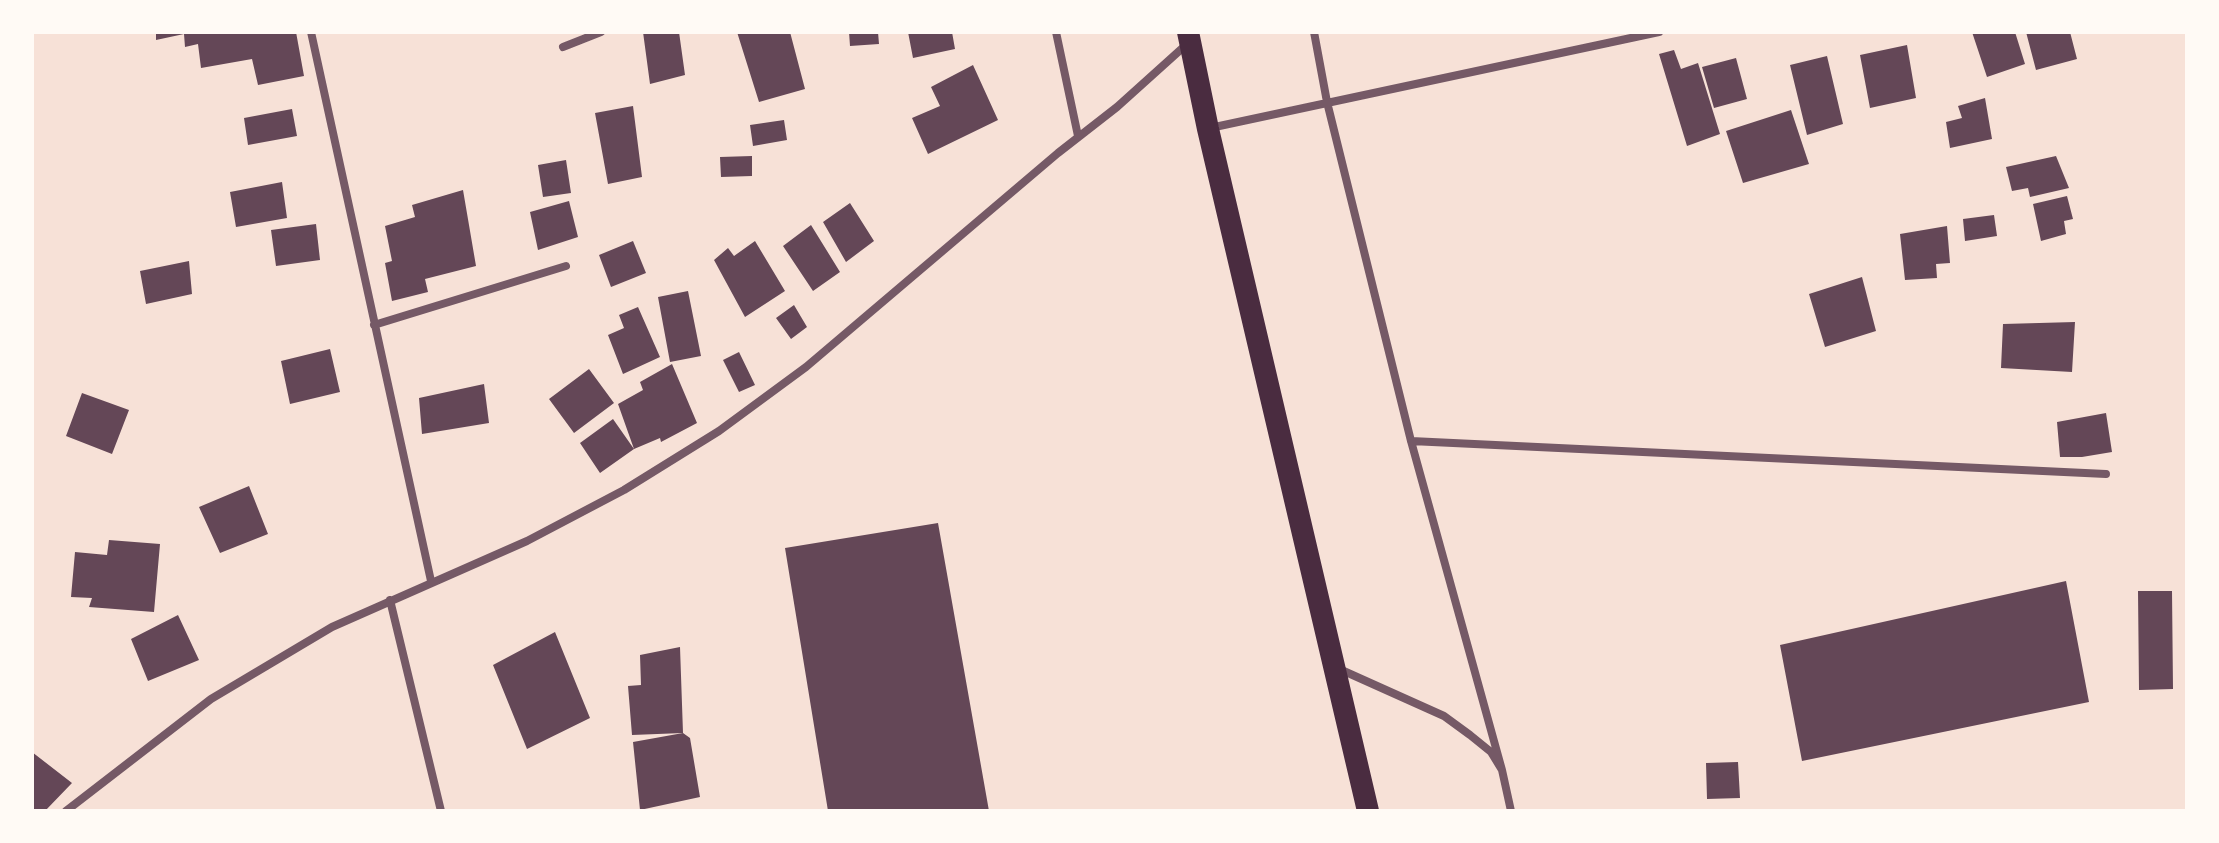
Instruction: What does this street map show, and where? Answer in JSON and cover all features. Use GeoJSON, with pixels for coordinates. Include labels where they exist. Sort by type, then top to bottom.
{"type":"FeatureCollection","features":[{"type":"Feature","properties":{"kind":"highway"},"geometry":{"type":"LineString","coordinates":[[1189,37],[1368,811]]}},
{"type":"Feature","properties":{"kind":"street"},"geometry":{"type":"LineString","coordinates":[[311,32],[431,581]]}},
{"type":"Feature","properties":{"kind":"street"},"geometry":{"type":"LineString","coordinates":[[563,47],[601,32]]}},
{"type":"Feature","properties":{"kind":"street"},"geometry":{"type":"LineString","coordinates":[[1056,32],[1078,136]]}},
{"type":"Feature","properties":{"kind":"street"},"geometry":{"type":"LineString","coordinates":[[1314,32],[1327,102],[1411,441],[1511,811]]}},
{"type":"Feature","properties":{"kind":"street"},"geometry":{"type":"LineString","coordinates":[[1208,129],[1659,32]]}},
{"type":"Feature","properties":{"kind":"street"},"geometry":{"type":"LineString","coordinates":[[66,811],[211,699],[332,627],[527,541],[624,490],[719,431],[806,367],[1078,136],[1117,107],[1189,37]]}},
{"type":"Feature","properties":{"kind":"street"},"geometry":{"type":"LineString","coordinates":[[374,325],[566,266]]}},
{"type":"Feature","properties":{"kind":"street"},"geometry":{"type":"LineString","coordinates":[[1411,441],[2106,474]]}},
{"type":"Feature","properties":{"kind":"street"},"geometry":{"type":"LineString","coordinates":[[390,600],[441,811]]}},
{"type":"Feature","properties":{"kind":"street"},"geometry":{"type":"LineString","coordinates":[[1334,667],[1444,716],[1491,752],[1502,770]]}},
{"type":"Feature","properties":{"kind":"building"},"geometry":{"type":"Polygon","coordinates":[[[156,32],[296,32],[304,76],[258,85],[252,59],[201,68],[198,44],[185,47],[184,34],[156,40],[156,32]]]}},
{"type":"Feature","properties":{"kind":"building"},"geometry":{"type":"Polygon","coordinates":[[[643,32],[679,32],[685,75],[650,84],[643,32]]]}},
{"type":"Feature","properties":{"kind":"building"},"geometry":{"type":"Polygon","coordinates":[[[737,32],[790,32],[805,89],[759,102],[737,32]]]}},
{"type":"Feature","properties":{"kind":"building"},"geometry":{"type":"Polygon","coordinates":[[[849,32],[878,32],[879,44],[850,46],[849,32]]]}},
{"type":"Feature","properties":{"kind":"building"},"geometry":{"type":"Polygon","coordinates":[[[908,32],[952,32],[955,49],[913,58],[908,32]]]}},
{"type":"Feature","properties":{"kind":"building"},"geometry":{"type":"Polygon","coordinates":[[[1972,32],[2015,32],[2025,64],[1987,77],[1972,32]]]}},
{"type":"Feature","properties":{"kind":"building"},"geometry":{"type":"Polygon","coordinates":[[[2026,32],[2070,32],[2077,59],[2036,70],[2026,32]]]}},
{"type":"Feature","properties":{"kind":"building"},"geometry":{"type":"Polygon","coordinates":[[[1907,45],[1916,98],[1870,108],[1860,55],[1907,45]]]}},
{"type":"Feature","properties":{"kind":"building"},"geometry":{"type":"Polygon","coordinates":[[[1674,50],[1681,69],[1698,63],[1720,134],[1687,146],[1659,54],[1674,50]]]}},
{"type":"Feature","properties":{"kind":"building"},"geometry":{"type":"Polygon","coordinates":[[[1827,56],[1843,124],[1807,135],[1790,65],[1827,56]]]}},
{"type":"Feature","properties":{"kind":"building"},"geometry":{"type":"Polygon","coordinates":[[[1736,58],[1747,99],[1714,108],[1702,67],[1736,58]]]}},
{"type":"Feature","properties":{"kind":"building"},"geometry":{"type":"Polygon","coordinates":[[[973,65],[998,120],[928,154],[912,118],[940,106],[931,87],[973,65]]]}},
{"type":"Feature","properties":{"kind":"building"},"geometry":{"type":"Polygon","coordinates":[[[1985,98],[1992,139],[1950,148],[1946,122],[1962,118],[1958,106],[1985,98]]]}},
{"type":"Feature","properties":{"kind":"building"},"geometry":{"type":"Polygon","coordinates":[[[633,106],[642,177],[608,184],[595,113],[633,106]]]}},
{"type":"Feature","properties":{"kind":"building"},"geometry":{"type":"Polygon","coordinates":[[[292,109],[297,136],[248,145],[244,118],[292,109]]]}},
{"type":"Feature","properties":{"kind":"building"},"geometry":{"type":"Polygon","coordinates":[[[1791,110],[1809,164],[1743,183],[1726,131],[1791,110]]]}},
{"type":"Feature","properties":{"kind":"building"},"geometry":{"type":"Polygon","coordinates":[[[784,120],[787,140],[753,146],[750,125],[784,120]]]}},
{"type":"Feature","properties":{"kind":"building"},"geometry":{"type":"Polygon","coordinates":[[[752,156],[752,176],[721,177],[720,157],[752,156]]]}},
{"type":"Feature","properties":{"kind":"building"},"geometry":{"type":"Polygon","coordinates":[[[2056,156],[2069,188],[2030,197],[2028,188],[2012,191],[2006,167],[2056,156]]]}},
{"type":"Feature","properties":{"kind":"building"},"geometry":{"type":"Polygon","coordinates":[[[566,160],[571,193],[543,197],[538,165],[566,160]]]}},
{"type":"Feature","properties":{"kind":"building"},"geometry":{"type":"Polygon","coordinates":[[[282,182],[287,218],[236,227],[230,192],[282,182]]]}},
{"type":"Feature","properties":{"kind":"building"},"geometry":{"type":"Polygon","coordinates":[[[463,190],[476,266],[425,279],[428,292],[392,301],[385,263],[392,261],[385,226],[415,217],[412,205],[463,190]]]}},
{"type":"Feature","properties":{"kind":"building"},"geometry":{"type":"Polygon","coordinates":[[[2067,196],[2073,219],[2064,221],[2066,234],[2041,241],[2033,204],[2067,196]]]}},
{"type":"Feature","properties":{"kind":"building"},"geometry":{"type":"Polygon","coordinates":[[[569,201],[578,237],[538,250],[530,212],[569,201]]]}},
{"type":"Feature","properties":{"kind":"building"},"geometry":{"type":"Polygon","coordinates":[[[850,203],[874,241],[846,262],[823,222],[850,203]]]}},
{"type":"Feature","properties":{"kind":"building"},"geometry":{"type":"Polygon","coordinates":[[[1994,215],[1997,236],[1965,241],[1963,219],[1994,215]]]}},
{"type":"Feature","properties":{"kind":"building"},"geometry":{"type":"Polygon","coordinates":[[[316,224],[320,260],[276,266],[271,230],[316,224]]]}},
{"type":"Feature","properties":{"kind":"building"},"geometry":{"type":"Polygon","coordinates":[[[811,225],[840,272],[813,291],[783,246],[811,225]]]}},
{"type":"Feature","properties":{"kind":"building"},"geometry":{"type":"Polygon","coordinates":[[[1947,226],[1950,263],[1936,264],[1937,278],[1905,280],[1900,234],[1947,226]]]}},
{"type":"Feature","properties":{"kind":"building"},"geometry":{"type":"Polygon","coordinates":[[[633,241],[646,273],[611,287],[599,255],[633,241]]]}},
{"type":"Feature","properties":{"kind":"building"},"geometry":{"type":"Polygon","coordinates":[[[755,241],[785,291],[745,317],[714,260],[728,248],[734,256],[755,241]]]}},
{"type":"Feature","properties":{"kind":"building"},"geometry":{"type":"Polygon","coordinates":[[[189,261],[192,294],[146,304],[140,271],[189,261]]]}},
{"type":"Feature","properties":{"kind":"building"},"geometry":{"type":"Polygon","coordinates":[[[1862,277],[1876,331],[1825,347],[1809,294],[1862,277]]]}},
{"type":"Feature","properties":{"kind":"building"},"geometry":{"type":"Polygon","coordinates":[[[688,291],[701,356],[670,362],[658,297],[688,291]]]}},
{"type":"Feature","properties":{"kind":"building"},"geometry":{"type":"Polygon","coordinates":[[[794,305],[807,327],[791,339],[776,318],[794,305]]]}},
{"type":"Feature","properties":{"kind":"building"},"geometry":{"type":"Polygon","coordinates":[[[638,307],[660,357],[623,374],[608,335],[624,328],[619,315],[638,307]]]}},
{"type":"Feature","properties":{"kind":"building"},"geometry":{"type":"Polygon","coordinates":[[[2075,322],[2072,372],[2001,368],[2003,324],[2075,322]]]}},
{"type":"Feature","properties":{"kind":"building"},"geometry":{"type":"Polygon","coordinates":[[[330,349],[340,392],[290,404],[281,361],[330,349]]]}},
{"type":"Feature","properties":{"kind":"building"},"geometry":{"type":"Polygon","coordinates":[[[739,352],[755,385],[739,392],[723,360],[739,352]]]}},
{"type":"Feature","properties":{"kind":"building"},"geometry":{"type":"Polygon","coordinates":[[[672,364],[697,423],[661,442],[660,438],[634,449],[618,404],[643,390],[640,382],[672,364]]]}},
{"type":"Feature","properties":{"kind":"building"},"geometry":{"type":"Polygon","coordinates":[[[589,369],[614,403],[574,433],[549,399],[589,369]]]}},
{"type":"Feature","properties":{"kind":"building"},"geometry":{"type":"Polygon","coordinates":[[[484,384],[489,423],[422,434],[419,398],[484,384]]]}},
{"type":"Feature","properties":{"kind":"building"},"geometry":{"type":"Polygon","coordinates":[[[82,393],[129,410],[112,454],[66,436],[82,393]]]}},
{"type":"Feature","properties":{"kind":"building"},"geometry":{"type":"Polygon","coordinates":[[[2106,413],[2112,452],[2060,457],[2057,422],[2106,413]]]}},
{"type":"Feature","properties":{"kind":"building"},"geometry":{"type":"Polygon","coordinates":[[[613,419],[634,449],[600,473],[580,443],[613,419]]]}},
{"type":"Feature","properties":{"kind":"building"},"geometry":{"type":"Polygon","coordinates":[[[249,486],[268,534],[220,553],[199,507],[249,486]]]}},
{"type":"Feature","properties":{"kind":"building"},"geometry":{"type":"Polygon","coordinates":[[[938,523],[989,811],[828,811],[785,548],[938,523]]]}},
{"type":"Feature","properties":{"kind":"building"},"geometry":{"type":"Polygon","coordinates":[[[109,540],[160,544],[154,612],[89,607],[92,598],[71,597],[75,552],[107,555],[109,540]]]}},
{"type":"Feature","properties":{"kind":"building"},"geometry":{"type":"Polygon","coordinates":[[[2066,581],[2089,702],[1802,761],[1780,645],[2066,581]]]}},
{"type":"Feature","properties":{"kind":"building"},"geometry":{"type":"Polygon","coordinates":[[[2138,591],[2172,591],[2173,689],[2139,690],[2138,591]]]}},
{"type":"Feature","properties":{"kind":"building"},"geometry":{"type":"Polygon","coordinates":[[[178,615],[199,660],[148,681],[131,639],[178,615]]]}},
{"type":"Feature","properties":{"kind":"building"},"geometry":{"type":"Polygon","coordinates":[[[555,632],[590,718],[527,749],[493,665],[555,632]]]}},
{"type":"Feature","properties":{"kind":"building"},"geometry":{"type":"Polygon","coordinates":[[[680,647],[683,733],[632,735],[628,686],[641,685],[640,655],[680,647]]]}},
{"type":"Feature","properties":{"kind":"building"},"geometry":{"type":"Polygon","coordinates":[[[683,733],[690,738],[700,797],[640,810],[633,742],[683,733]]]}},
{"type":"Feature","properties":{"kind":"building"},"geometry":{"type":"Polygon","coordinates":[[[32,752],[72,783],[45,811],[32,811],[32,752]]]}},
{"type":"Feature","properties":{"kind":"building"},"geometry":{"type":"Polygon","coordinates":[[[1738,762],[1740,798],[1707,799],[1706,763],[1738,762]]]}}]}
